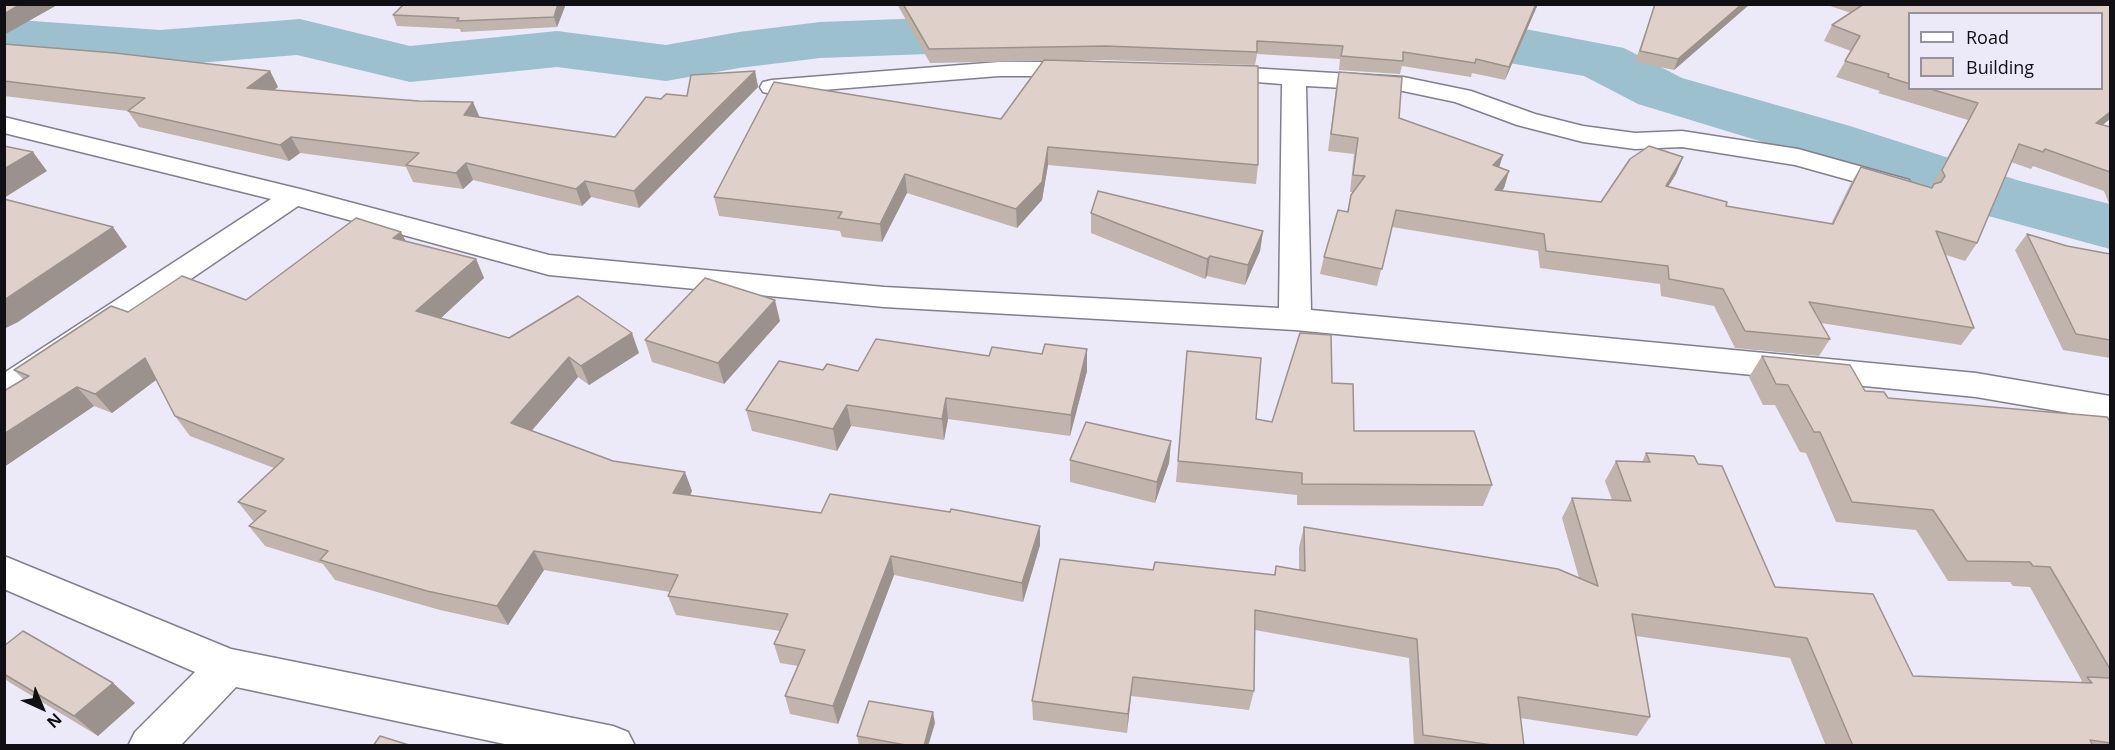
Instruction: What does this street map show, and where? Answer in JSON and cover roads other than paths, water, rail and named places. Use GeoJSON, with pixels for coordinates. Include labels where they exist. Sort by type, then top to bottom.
{"type":"FeatureCollection","features":[{"type":"Feature","properties":{"kind":"street"},"geometry":{"type":"LineString","coordinates":[[772,87],[999,69],[1105,69]]}},
{"type":"Feature","properties":{"kind":"street"},"geometry":{"type":"LineString","coordinates":[[1188,72],[1294,76],[1403,84],[1462,96],[1526,120],[1584,134],[1635,141],[1682,139],[1798,157],[1918,192]]}},
{"type":"Feature","properties":{"kind":"street"},"geometry":{"type":"LineString","coordinates":[[1294,76],[1295,319]]}},
{"type":"Feature","properties":{"kind":"street"},"geometry":{"type":"LineString","coordinates":[[4,125],[294,196],[549,265],[884,297],[1295,319],[1976,386],[2110,408]]}},
{"type":"Feature","properties":{"kind":"street"},"geometry":{"type":"LineString","coordinates":[[4,390],[294,196]]}},
{"type":"Feature","properties":{"kind":"street"},"geometry":{"type":"LineString","coordinates":[[4,572],[228,667],[613,746]]}},
{"type":"Feature","properties":{"kind":"street"},"geometry":{"type":"LineString","coordinates":[[150,746],[228,667]]}},
{"type":"Feature","properties":{"kind":"waterway"},"geometry":{"type":"LineString","coordinates":[[4,37],[160,48],[300,37],[341,49],[410,64],[557,49],[666,63],[739,50],[820,40],[928,36],[1032,27]]}},
{"type":"Feature","properties":{"kind":"waterway"},"geometry":{"type":"LineString","coordinates":[[1404,29],[1494,41],[1602,61],[1660,91],[1826,140],[1995,196],[2110,227]]}}]}
